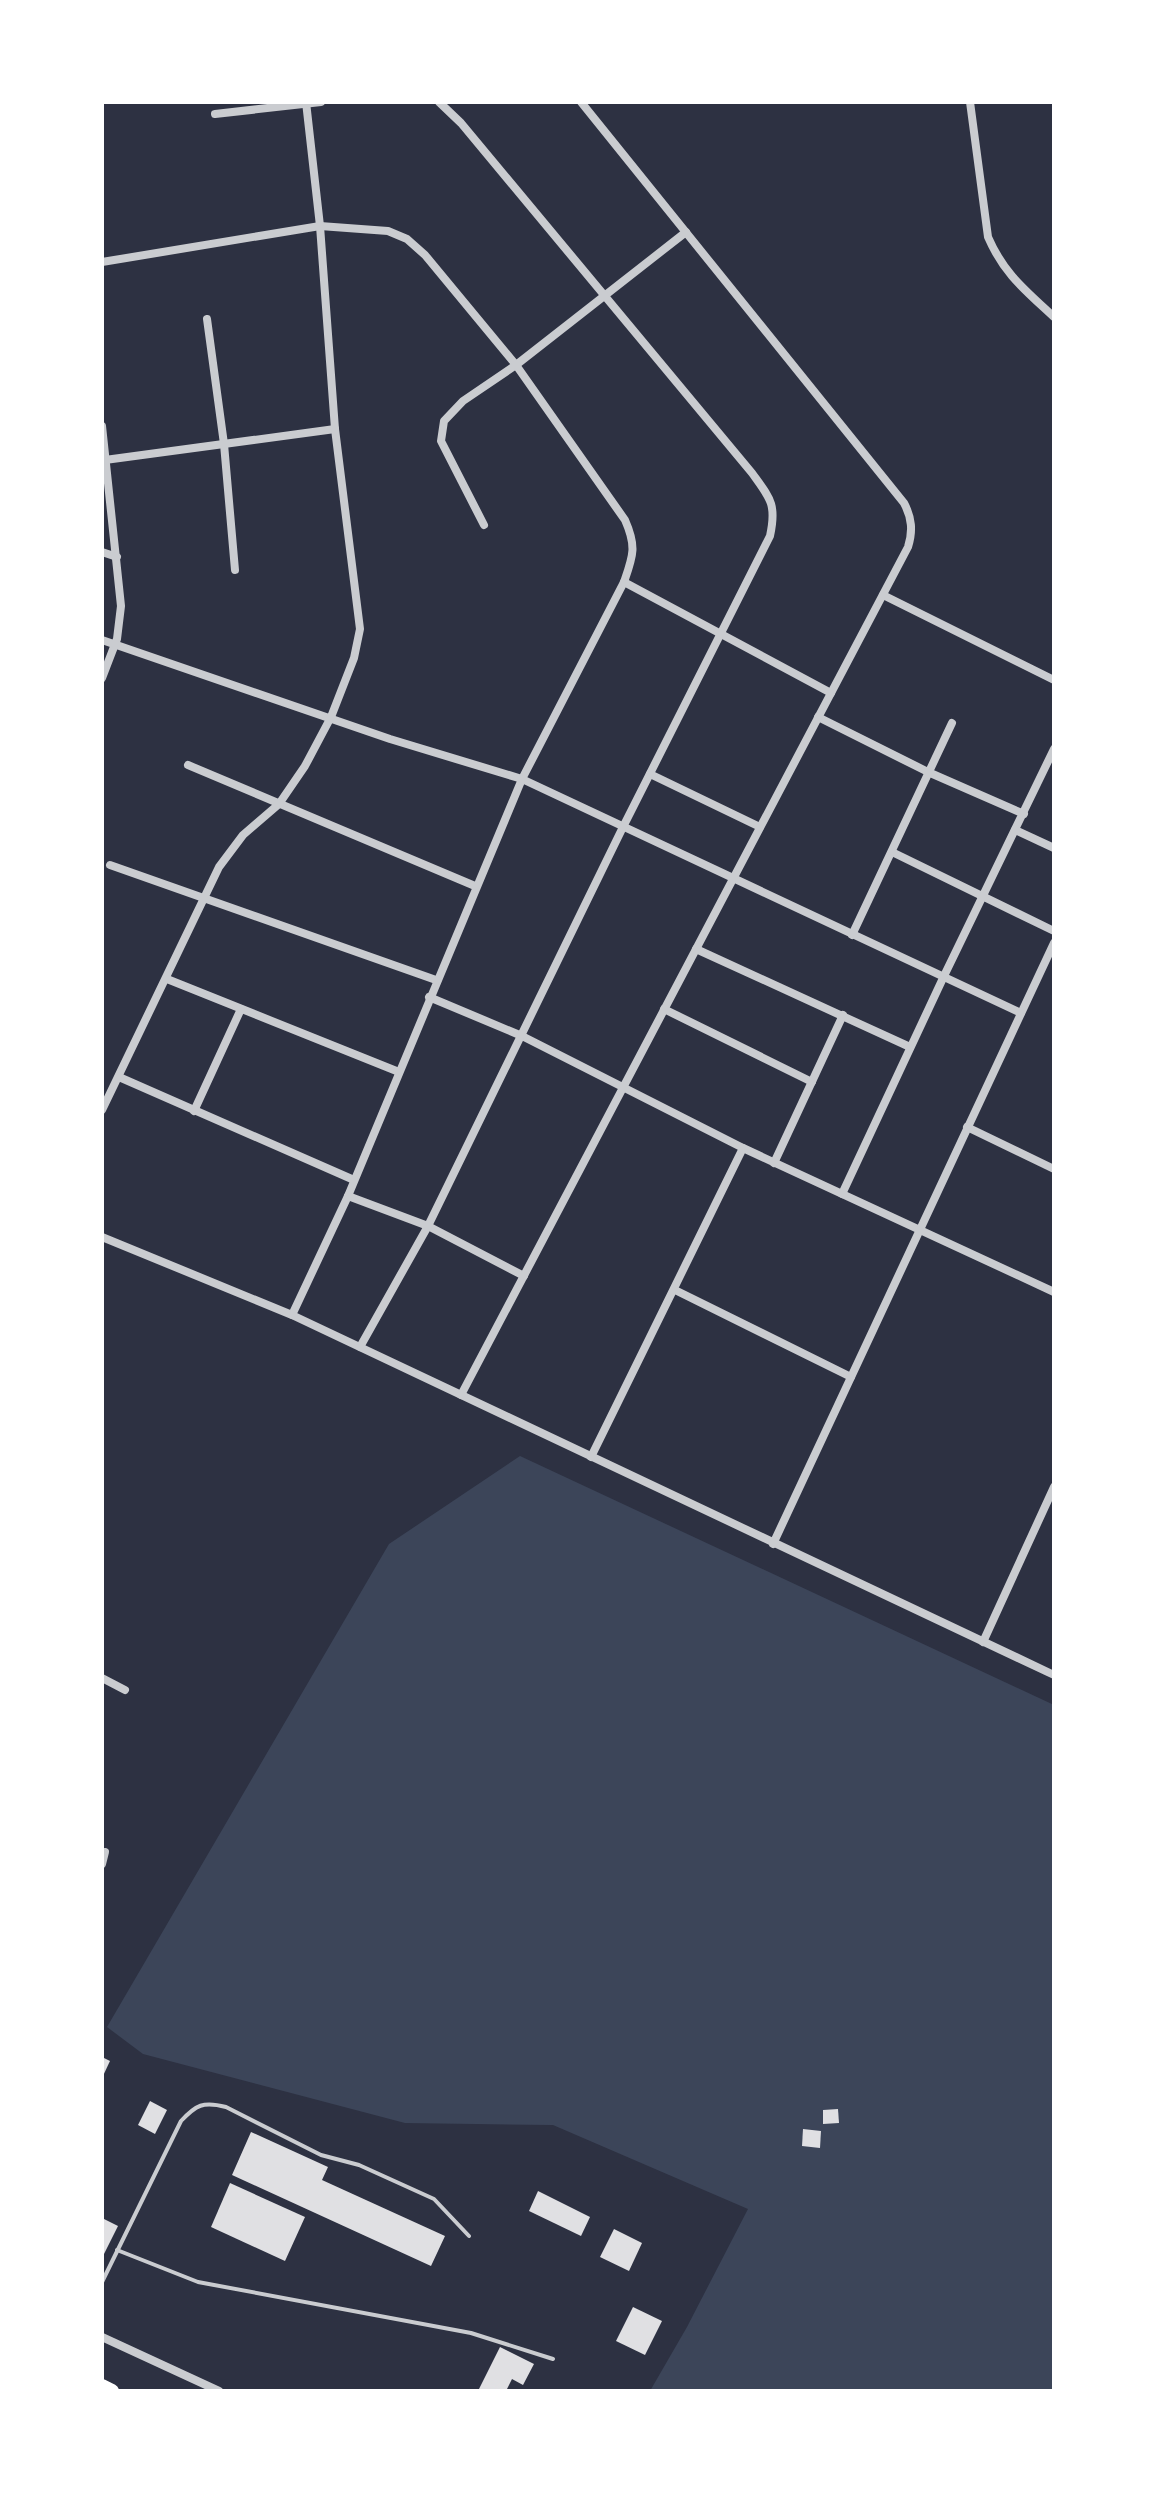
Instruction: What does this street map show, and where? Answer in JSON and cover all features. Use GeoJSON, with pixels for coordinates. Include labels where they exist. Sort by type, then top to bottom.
{"type":"FeatureCollection","features":[{"type":"Feature","properties":{"kind":"main road"},"geometry":{"type":"LineString","coordinates":[[102,2386],[112,2391]]}},
{"type":"Feature","properties":{"kind":"street"},"geometry":{"type":"LineString","coordinates":[[215,114],[321,102]]}},
{"type":"Feature","properties":{"kind":"street"},"geometry":{"type":"LineString","coordinates":[[360,1347],[428,1226],[623,827],[770,536],[774,516],[769,497],[752,473],[461,123],[439,102]]}},
{"type":"Feature","properties":{"kind":"street"},"geometry":{"type":"LineString","coordinates":[[461,1395],[911,538],[908,511],[581,102]]}},
{"type":"Feature","properties":{"kind":"street"},"geometry":{"type":"LineString","coordinates":[[970,102],[988,237],[997,257],[1020,287],[1054,317]]}},
{"type":"Feature","properties":{"kind":"street"},"geometry":{"type":"LineString","coordinates":[[102,1110],[219,867],[243,835],[279,804],[305,766],[331,717],[354,658],[360,629],[335,429],[320,226],[306,103]]}},
{"type":"Feature","properties":{"kind":"street"},"geometry":{"type":"LineString","coordinates":[[102,262],[320,226],[388,231],[407,239],[425,255],[516,365],[625,520],[633,538],[634,553],[624,582],[522,779],[348,1196],[292,1315]]}},
{"type":"Feature","properties":{"kind":"street"},"geometry":{"type":"LineString","coordinates":[[484,525],[441,441],[444,421],[463,401],[516,365],[686,232]]}},
{"type":"Feature","properties":{"kind":"street"},"geometry":{"type":"LineString","coordinates":[[207,319],[224,444],[235,570]]}},
{"type":"Feature","properties":{"kind":"street"},"geometry":{"type":"LineString","coordinates":[[102,426],[105,482],[121,606],[115,646],[102,678]]}},
{"type":"Feature","properties":{"kind":"street"},"geometry":{"type":"LineString","coordinates":[[105,460],[335,429]]}},
{"type":"Feature","properties":{"kind":"street"},"geometry":{"type":"LineString","coordinates":[[102,552],[117,557]]}},
{"type":"Feature","properties":{"kind":"street"},"geometry":{"type":"LineString","coordinates":[[624,582],[831,693]]}},
{"type":"Feature","properties":{"kind":"street"},"geometry":{"type":"LineString","coordinates":[[883,595],[1054,680]]}},
{"type":"Feature","properties":{"kind":"street"},"geometry":{"type":"LineString","coordinates":[[102,640],[390,739],[522,779],[1021,1013]]}},
{"type":"Feature","properties":{"kind":"street"},"geometry":{"type":"LineString","coordinates":[[818,717],[928,772],[1024,814]]}},
{"type":"Feature","properties":{"kind":"street"},"geometry":{"type":"LineString","coordinates":[[852,935],[952,723]]}},
{"type":"Feature","properties":{"kind":"street"},"geometry":{"type":"LineString","coordinates":[[842,1194],[1054,749]]}},
{"type":"Feature","properties":{"kind":"street"},"geometry":{"type":"LineString","coordinates":[[188,765],[475,886]]}},
{"type":"Feature","properties":{"kind":"street"},"geometry":{"type":"LineString","coordinates":[[650,774],[760,827]]}},
{"type":"Feature","properties":{"kind":"street"},"geometry":{"type":"LineString","coordinates":[[1015,830],[1054,848]]}},
{"type":"Feature","properties":{"kind":"street"},"geometry":{"type":"LineString","coordinates":[[892,852],[1054,931]]}},
{"type":"Feature","properties":{"kind":"street"},"geometry":{"type":"LineString","coordinates":[[110,865],[436,980]]}},
{"type":"Feature","properties":{"kind":"street"},"geometry":{"type":"LineString","coordinates":[[773,1544],[1054,943]]}},
{"type":"Feature","properties":{"kind":"street"},"geometry":{"type":"LineString","coordinates":[[696,949],[910,1047]]}},
{"type":"Feature","properties":{"kind":"street"},"geometry":{"type":"LineString","coordinates":[[167,979],[399,1072]]}},
{"type":"Feature","properties":{"kind":"street"},"geometry":{"type":"LineString","coordinates":[[429,997],[522,1036],[774,1163],[1054,1292]]}},
{"type":"Feature","properties":{"kind":"street"},"geometry":{"type":"LineString","coordinates":[[194,1111],[241,1009]]}},
{"type":"Feature","properties":{"kind":"street"},"geometry":{"type":"LineString","coordinates":[[664,1009],[812,1082]]}},
{"type":"Feature","properties":{"kind":"street"},"geometry":{"type":"LineString","coordinates":[[774,1163],[843,1015]]}},
{"type":"Feature","properties":{"kind":"street"},"geometry":{"type":"LineString","coordinates":[[119,1077],[354,1180]]}},
{"type":"Feature","properties":{"kind":"street"},"geometry":{"type":"LineString","coordinates":[[967,1127],[1054,1169]]}},
{"type":"Feature","properties":{"kind":"street"},"geometry":{"type":"LineString","coordinates":[[591,1457],[743,1148]]}},
{"type":"Feature","properties":{"kind":"street"},"geometry":{"type":"LineString","coordinates":[[348,1196],[428,1226],[524,1276]]}},
{"type":"Feature","properties":{"kind":"street"},"geometry":{"type":"LineString","coordinates":[[102,1237],[292,1315],[1054,1675]]}},
{"type":"Feature","properties":{"kind":"street"},"geometry":{"type":"LineString","coordinates":[[675,1290],[851,1377]]}},
{"type":"Feature","properties":{"kind":"street"},"geometry":{"type":"LineString","coordinates":[[983,1642],[1054,1487]]}},
{"type":"Feature","properties":{"kind":"street"},"geometry":{"type":"LineString","coordinates":[[102,1678],[125,1690]]}},
{"type":"Feature","properties":{"kind":"street"},"geometry":{"type":"LineString","coordinates":[[102,1864],[105,1852]]}},
{"type":"Feature","properties":{"kind":"street"},"geometry":{"type":"LineString","coordinates":[[102,2337],[219,2391]]}},
{"type":"Feature","properties":{"kind":"lane"},"geometry":{"type":"LineString","coordinates":[[102,2282],[181,2121],[194,2107],[211,2103],[226,2107],[321,2155],[359,2165],[434,2199],[469,2236]]}},
{"type":"Feature","properties":{"kind":"lane"},"geometry":{"type":"LineString","coordinates":[[117,2250],[198,2282],[471,2333],[553,2359]]}},
{"type":"Feature","properties":{"kind":"shaded area"},"geometry":{"type":"Polygon","coordinates":[[[520,1456],[1054,1705],[1054,2391],[650,2391],[748,2209],[553,2125],[405,2123],[143,2054],[107,2027],[389,1544],[520,1456]]]}},
{"type":"Feature","properties":{"kind":"building"},"geometry":{"type":"Polygon","coordinates":[[[102,2057],[110,2061],[102,2078],[102,2057]]]}},
{"type":"Feature","properties":{"kind":"building"},"geometry":{"type":"Polygon","coordinates":[[[150,2101],[167,2110],[155,2134],[138,2125],[150,2101]]]}},
{"type":"Feature","properties":{"kind":"building"},"geometry":{"type":"Polygon","coordinates":[[[838,2109],[839,2123],[823,2124],[823,2110],[838,2109]]]}},
{"type":"Feature","properties":{"kind":"building"},"geometry":{"type":"Polygon","coordinates":[[[803,2129],[821,2131],[820,2148],[802,2146],[803,2129]]]}},
{"type":"Feature","properties":{"kind":"building"},"geometry":{"type":"Polygon","coordinates":[[[251,2132],[328,2167],[322,2180],[445,2236],[431,2266],[232,2175],[251,2132]]]}},
{"type":"Feature","properties":{"kind":"building"},"geometry":{"type":"Polygon","coordinates":[[[230,2183],[305,2217],[285,2261],[211,2227],[230,2183]]]}},
{"type":"Feature","properties":{"kind":"building"},"geometry":{"type":"Polygon","coordinates":[[[538,2191],[590,2217],[581,2236],[529,2211],[538,2191]]]}},
{"type":"Feature","properties":{"kind":"building"},"geometry":{"type":"Polygon","coordinates":[[[102,2218],[118,2226],[102,2258],[102,2218]]]}},
{"type":"Feature","properties":{"kind":"building"},"geometry":{"type":"Polygon","coordinates":[[[614,2229],[642,2243],[629,2271],[600,2257],[614,2229]]]}},
{"type":"Feature","properties":{"kind":"building"},"geometry":{"type":"Polygon","coordinates":[[[633,2307],[662,2321],[645,2355],[616,2341],[633,2307]]]}},
{"type":"Feature","properties":{"kind":"building"},"geometry":{"type":"Polygon","coordinates":[[[500,2347],[534,2364],[523,2385],[512,2379],[506,2391],[478,2391],[500,2347]]]}}]}
